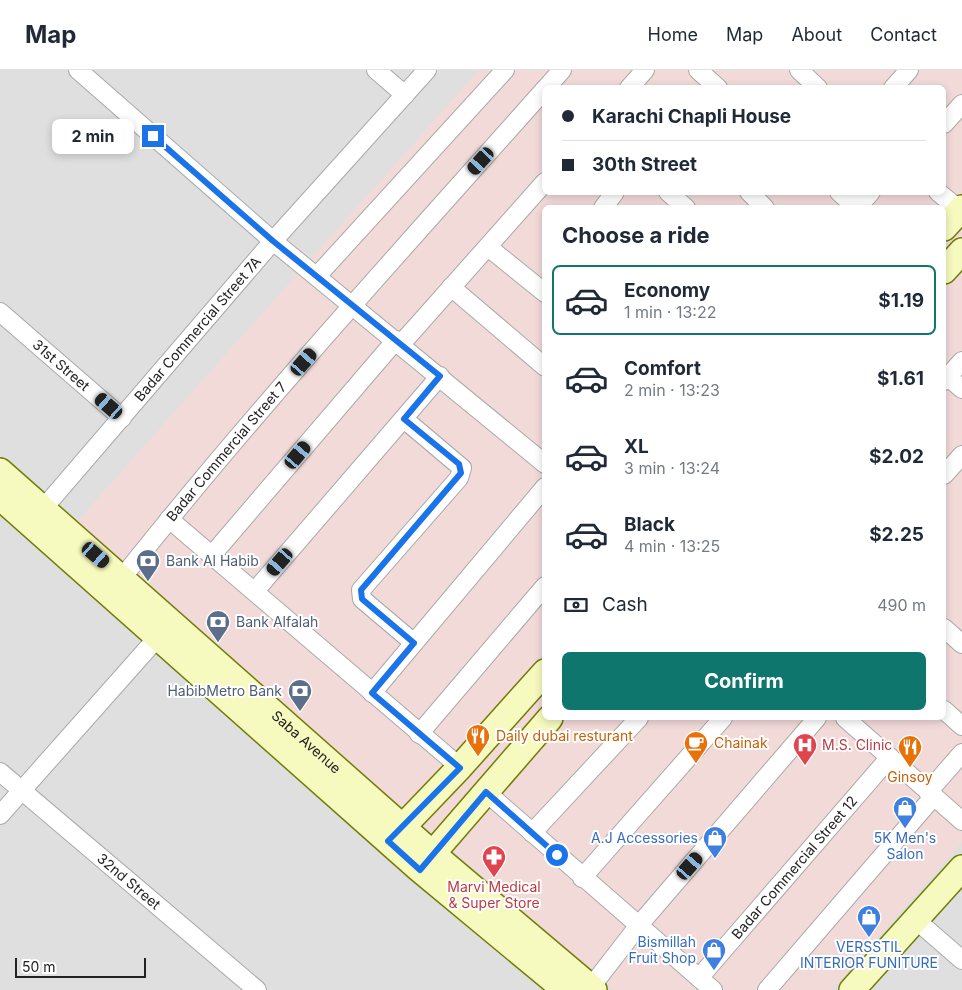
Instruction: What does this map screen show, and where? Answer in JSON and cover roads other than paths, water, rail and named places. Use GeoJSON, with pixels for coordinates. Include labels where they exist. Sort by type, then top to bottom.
{"type":"FeatureCollection","features":[{"type":"Feature","properties":{"kind":"main road"},"geometry":{"type":"LineString","coordinates":[[946,269],[962,251]]}},
{"type":"Feature","properties":{"kind":"main road","name":"Saba Avenue"},"geometry":{"type":"LineString","coordinates":[[0,471],[37,516],[426,862],[578,987]]}},
{"type":"Feature","properties":{"kind":"main road","name":"Saba Avenue"},"geometry":{"type":"LineString","coordinates":[[0,497],[37,516],[122,578],[165,629]]}},
{"type":"Feature","properties":{"kind":"main road"},"geometry":{"type":"LineString","coordinates":[[396,834],[460,768],[542,675]]}},
{"type":"Feature","properties":{"kind":"main road"},"geometry":{"type":"LineString","coordinates":[[426,862],[548,720]]}},
{"type":"Feature","properties":{"kind":"main road"},"geometry":{"type":"LineString","coordinates":[[874,990],[962,868]]}},
{"type":"Feature","properties":{"kind":"main road"},"geometry":{"type":"LineString","coordinates":[[852,990],[962,888]]}},
{"type":"Feature","properties":{"kind":"street"},"geometry":{"type":"LineString","coordinates":[[78,70],[273,241],[399,342],[542,461]]}},
{"type":"Feature","properties":{"kind":"street"},"geometry":{"type":"LineString","coordinates":[[376,70],[405,95]]}},
{"type":"Feature","properties":{"kind":"street","name":"Badar Commercial Street 7A"},"geometry":{"type":"LineString","coordinates":[[37,516],[273,241],[427,70]]}},
{"type":"Feature","properties":{"kind":"street"},"geometry":{"type":"LineString","coordinates":[[317,276],[504,70]]}},
{"type":"Feature","properties":{"kind":"street","name":"Badar Commercial Street 7"},"geometry":{"type":"LineString","coordinates":[[549,85],[562,70]]}},
{"type":"Feature","properties":{"kind":"street"},"geometry":{"type":"LineString","coordinates":[[633,85],[645,70]]}},
{"type":"Feature","properties":{"kind":"street"},"geometry":{"type":"LineString","coordinates":[[698,70],[715,85]]}},
{"type":"Feature","properties":{"kind":"street"},"geometry":{"type":"LineString","coordinates":[[799,70],[815,85]]}},
{"type":"Feature","properties":{"kind":"street"},"geometry":{"type":"LineString","coordinates":[[896,85],[909,70]]}},
{"type":"Feature","properties":{"kind":"street","name":"Badar Commercial Street 7"},"geometry":{"type":"LineString","coordinates":[[122,578],[169,520],[353,305],[542,92]]}},
{"type":"Feature","properties":{"kind":"street"},"geometry":{"type":"LineString","coordinates":[[946,122],[962,104]]}},
{"type":"Feature","properties":{"kind":"street"},"geometry":{"type":"LineString","coordinates":[[212,555],[399,342],[488,247],[542,185]]}},
{"type":"Feature","properties":{"kind":"street"},"geometry":{"type":"LineString","coordinates":[[605,205],[614,195]]}},
{"type":"Feature","properties":{"kind":"street"},"geometry":{"type":"LineString","coordinates":[[671,195],[683,205]]}},
{"type":"Feature","properties":{"kind":"street"},"geometry":{"type":"LineString","coordinates":[[752,195],[762,205]]}},
{"type":"Feature","properties":{"kind":"street"},"geometry":{"type":"LineString","coordinates":[[842,195],[854,205]]}},
{"type":"Feature","properties":{"kind":"street"},"geometry":{"type":"LineString","coordinates":[[860,205],[868,195]]}},
{"type":"Feature","properties":{"kind":"street"},"geometry":{"type":"LineString","coordinates":[[940,195],[955,216]]}},
{"type":"Feature","properties":{"kind":"street"},"geometry":{"type":"LineString","coordinates":[[488,247],[542,285]]}},
{"type":"Feature","properties":{"kind":"street"},"geometry":{"type":"LineString","coordinates":[[451,287],[542,364]]}},
{"type":"Feature","properties":{"kind":"street","name":"31st Street"},"geometry":{"type":"LineString","coordinates":[[0,312],[122,418]]}},
{"type":"Feature","properties":{"kind":"street"},"geometry":{"type":"LineString","coordinates":[[962,361],[946,379],[962,389]]}},
{"type":"Feature","properties":{"kind":"street"},"geometry":{"type":"LineString","coordinates":[[256,591],[440,376]]}},
{"type":"Feature","properties":{"kind":"street"},"geometry":{"type":"LineString","coordinates":[[404,419],[462,468],[459,478],[361,590],[362,599],[414,643]]}},
{"type":"Feature","properties":{"kind":"street"},"geometry":{"type":"LineString","coordinates":[[946,473],[962,454]]}},
{"type":"Feature","properties":{"kind":"street"},"geometry":{"type":"LineString","coordinates":[[372,693],[542,491]]}},
{"type":"Feature","properties":{"kind":"street"},"geometry":{"type":"LineString","coordinates":[[169,520],[256,591],[460,768]]}},
{"type":"Feature","properties":{"kind":"street"},"geometry":{"type":"LineString","coordinates":[[419,734],[542,590]]}},
{"type":"Feature","properties":{"kind":"street"},"geometry":{"type":"LineString","coordinates":[[0,815],[20,790],[165,629]]}},
{"type":"Feature","properties":{"kind":"street"},"geometry":{"type":"LineString","coordinates":[[946,630],[962,644]]}},
{"type":"Feature","properties":{"kind":"street"},"geometry":{"type":"LineString","coordinates":[[946,712],[962,726]]}},
{"type":"Feature","properties":{"kind":"street"},"geometry":{"type":"LineString","coordinates":[[532,833],[637,720]]}},
{"type":"Feature","properties":{"kind":"street"},"geometry":{"type":"LineString","coordinates":[[582,878],[721,720]]}},
{"type":"Feature","properties":{"kind":"street"},"geometry":{"type":"LineString","coordinates":[[578,987],[639,925],[814,720]]}},
{"type":"Feature","properties":{"kind":"street"},"geometry":{"type":"LineString","coordinates":[[846,720],[962,821]]}},
{"type":"Feature","properties":{"kind":"street"},"geometry":{"type":"LineString","coordinates":[[767,990],[931,794],[962,753]]}},
{"type":"Feature","properties":{"kind":"street","name":"Badar Commercial Street 12"},"geometry":{"type":"LineString","coordinates":[[699,978],[890,757]]}},
{"type":"Feature","properties":{"kind":"street","name":"32nd Street"},"geometry":{"type":"LineString","coordinates":[[0,772],[257,990]]}},
{"type":"Feature","properties":{"kind":"street"},"geometry":{"type":"LineString","coordinates":[[486,792],[582,878],[713,990]]}},
{"type":"Feature","properties":{"kind":"street"},"geometry":{"type":"LineString","coordinates":[[922,925],[962,960]]}},
{"type":"Feature","properties":{"kind":"place","name":"Bank Al Habib"},"geometry":{"type":"Point","coordinates":[148,582]}},
{"type":"Feature","properties":{"kind":"place","name":"Bank Alfalah"},"geometry":{"type":"Point","coordinates":[218,643]}},
{"type":"Feature","properties":{"kind":"place","name":"HabibMetro Bank"},"geometry":{"type":"Point","coordinates":[300,712]}},
{"type":"Feature","properties":{"kind":"place","name":"Daily dubai resturant"},"geometry":{"type":"Point","coordinates":[478,757]}},
{"type":"Feature","properties":{"kind":"place","name":"Chainak"},"geometry":{"type":"Point","coordinates":[696,764]}},
{"type":"Feature","properties":{"kind":"place","name":"M.S. Clinic"},"geometry":{"type":"Point","coordinates":[805,766]}},
{"type":"Feature","properties":{"kind":"place","name":"Ginsoy"},"geometry":{"type":"Point","coordinates":[910,768]}},
{"type":"Feature","properties":{"kind":"place","name":"5K Men's Salon"},"geometry":{"type":"Point","coordinates":[905,829]}},
{"type":"Feature","properties":{"kind":"place","name":"A.J Accessories"},"geometry":{"type":"Point","coordinates":[715,859]}},
{"type":"Feature","properties":{"kind":"place","name":"Marvi Medical & Super Store"},"geometry":{"type":"Point","coordinates":[494,878]}},
{"type":"Feature","properties":{"kind":"place","name":"VERSSTIL INTERIOR FUNITURE"},"geometry":{"type":"Point","coordinates":[869,938]}},
{"type":"Feature","properties":{"kind":"place","name":"Bismillah Fruit Shop"},"geometry":{"type":"Point","coordinates":[714,971]}}]}
